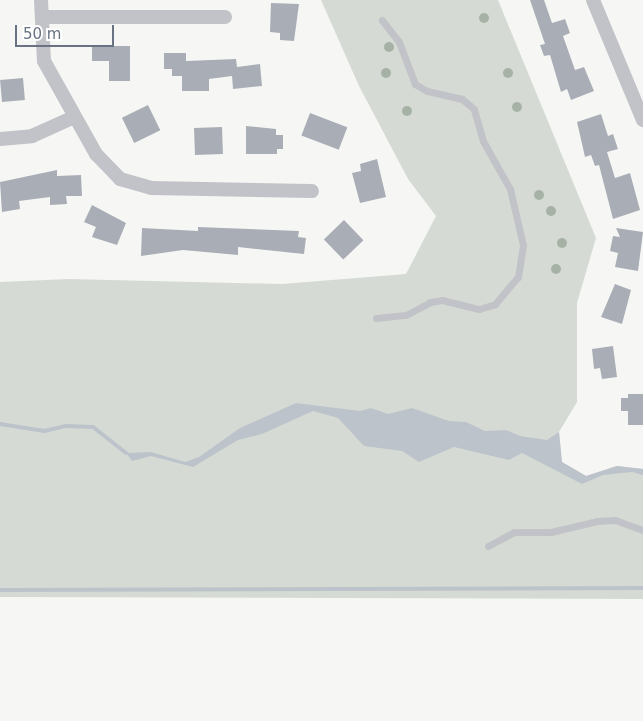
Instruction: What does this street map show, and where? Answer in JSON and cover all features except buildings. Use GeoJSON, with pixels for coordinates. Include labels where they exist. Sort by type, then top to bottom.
{"type":"FeatureCollection","features":[{"type":"Feature","properties":{"kind":"street"},"geometry":{"type":"LineString","coordinates":[[41,0],[44,60],[74,118],[96,154],[120,179],[151,188],[312,191]]}},
{"type":"Feature","properties":{"kind":"street"},"geometry":{"type":"LineString","coordinates":[[594,0],[643,120]]}},
{"type":"Feature","properties":{"kind":"street"},"geometry":{"type":"LineString","coordinates":[[42,17],[225,16]]}},
{"type":"Feature","properties":{"kind":"street"},"geometry":{"type":"LineString","coordinates":[[0,138],[32,136],[74,118]]}},
{"type":"Feature","properties":{"kind":"lane"},"geometry":{"type":"LineString","coordinates":[[376,318],[406,315],[430,302],[442,300],[479,309],[495,304],[518,277],[523,245],[510,189],[483,141],[474,109],[462,99],[427,91],[415,84],[400,42],[382,20]]}},
{"type":"Feature","properties":{"kind":"lane"},"geometry":{"type":"LineString","coordinates":[[488,546],[514,532],[551,532],[597,521],[615,520],[643,530]]}},
{"type":"Feature","properties":{"kind":"shaded area"},"geometry":{"type":"Polygon","coordinates":[[[321,0],[498,0],[596,238],[577,303],[577,402],[559,432],[562,462],[586,476],[617,466],[643,469],[643,599],[0,597],[0,282],[68,279],[282,284],[406,274],[436,216],[408,179],[359,86],[321,0]]]}},
{"type":"Feature","properties":{"kind":"shaded area"},"geometry":{"type":"Polygon","coordinates":[[[296,403],[360,411],[371,408],[388,414],[412,408],[449,421],[466,422],[485,431],[506,430],[520,436],[547,440],[559,432],[562,462],[586,476],[617,466],[643,469],[643,475],[632,472],[603,475],[582,484],[522,453],[509,460],[454,447],[419,462],[402,451],[364,446],[338,418],[313,411],[262,434],[238,440],[193,467],[151,456],[132,461],[126,453],[151,452],[185,462],[199,457],[240,428],[296,403]]]}},
{"type":"Feature","properties":{"kind":"waterway"},"geometry":{"type":"LineString","coordinates":[[0,424],[44,431],[66,426],[93,427],[126,453]]}},
{"type":"Feature","properties":{"kind":"waterway"},"geometry":{"type":"LineString","coordinates":[[0,590],[643,588]]}}]}
